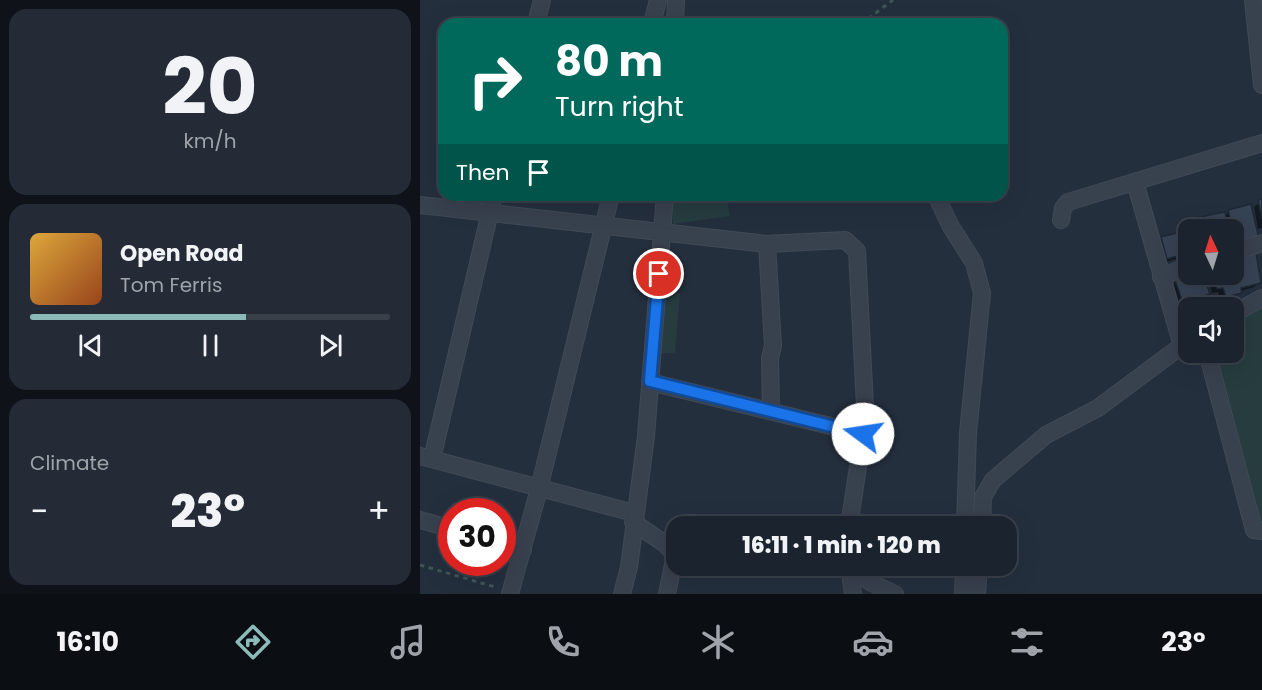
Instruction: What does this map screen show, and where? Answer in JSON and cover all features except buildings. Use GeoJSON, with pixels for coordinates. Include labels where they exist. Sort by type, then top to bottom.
{"type":"FeatureCollection","features":[{"type":"Feature","properties":{"kind":"street"},"geometry":{"type":"LineString","coordinates":[[538,18],[542,0]]}},
{"type":"Feature","properties":{"kind":"street"},"geometry":{"type":"LineString","coordinates":[[654,18],[658,0]]}},
{"type":"Feature","properties":{"kind":"street"},"geometry":{"type":"LineString","coordinates":[[675,18],[676,0]]}},
{"type":"Feature","properties":{"kind":"street"},"geometry":{"type":"LineString","coordinates":[[1253,0],[1262,85]]}},
{"type":"Feature","properties":{"kind":"street"},"geometry":{"type":"LineString","coordinates":[[1061,220],[1063,208],[1068,202],[1262,143]]}},
{"type":"Feature","properties":{"kind":"street"},"geometry":{"type":"LineString","coordinates":[[1135,182],[1161,277],[1178,324]]}},
{"type":"Feature","properties":{"kind":"street"},"geometry":{"type":"LineString","coordinates":[[493,201],[426,457],[634,517],[675,555],[667,594]]}},
{"type":"Feature","properties":{"kind":"street"},"geometry":{"type":"LineString","coordinates":[[511,593],[610,201]]}},
{"type":"Feature","properties":{"kind":"street"},"geometry":{"type":"LineString","coordinates":[[622,594],[629,567],[646,436],[665,201]]}},
{"type":"Feature","properties":{"kind":"street"},"geometry":{"type":"LineString","coordinates":[[939,201],[950,225],[974,263],[982,293],[968,433],[965,516]]}},
{"type":"Feature","properties":{"kind":"street"},"geometry":{"type":"LineString","coordinates":[[420,205],[766,244],[845,240],[857,251],[866,425],[851,516]]}},
{"type":"Feature","properties":{"kind":"street"},"geometry":{"type":"LineString","coordinates":[[1244,249],[1262,243]]}},
{"type":"Feature","properties":{"kind":"street"},"geometry":{"type":"LineString","coordinates":[[766,244],[773,346],[770,358],[771,411]]}},
{"type":"Feature","properties":{"kind":"street"},"geometry":{"type":"LineString","coordinates":[[1161,277],[1178,270]]}},
{"type":"Feature","properties":{"kind":"street"},"geometry":{"type":"LineString","coordinates":[[1244,308],[1262,298]]}},
{"type":"Feature","properties":{"kind":"street"},"geometry":{"type":"LineString","coordinates":[[983,516],[984,497],[993,480],[1046,435],[1098,408],[1178,348]]}},
{"type":"Feature","properties":{"kind":"street"},"geometry":{"type":"LineString","coordinates":[[1210,363],[1254,530],[1262,531]]}},
{"type":"Feature","properties":{"kind":"street"},"geometry":{"type":"LineString","coordinates":[[650,381],[863,434]]}},
{"type":"Feature","properties":{"kind":"street"},"geometry":{"type":"LineString","coordinates":[[420,520],[438,525]]}},
{"type":"Feature","properties":{"kind":"street"},"geometry":{"type":"LineString","coordinates":[[516,548],[523,550]]}},
{"type":"Feature","properties":{"kind":"street"},"geometry":{"type":"LineString","coordinates":[[850,576],[853,594]]}},
{"type":"Feature","properties":{"kind":"street"},"geometry":{"type":"LineString","coordinates":[[862,576],[895,594]]}},
{"type":"Feature","properties":{"kind":"street"},"geometry":{"type":"LineString","coordinates":[[963,594],[964,576]]}},
{"type":"Feature","properties":{"kind":"street"},"geometry":{"type":"LineString","coordinates":[[977,594],[978,576]]}},
{"type":"Feature","properties":{"kind":"path"},"geometry":{"type":"LineString","coordinates":[[869,18],[893,0]]}},
{"type":"Feature","properties":{"kind":"path"},"geometry":{"type":"LineString","coordinates":[[420,565],[511,593]]}},
{"type":"Feature","properties":{"kind":"green space"},"geometry":{"type":"Polygon","coordinates":[[[672,201],[727,201],[730,216],[673,224],[672,201]]]}},
{"type":"Feature","properties":{"kind":"green space"},"geometry":{"type":"Polygon","coordinates":[[[662,291],[680,293],[675,353],[658,353],[662,291]]]}},
{"type":"Feature","properties":{"kind":"green space"},"geometry":{"type":"Polygon","coordinates":[[[1262,306],[1262,522],[1259,522],[1216,363],[1244,363],[1244,315],[1262,306]]]}},
{"type":"Feature","properties":{"kind":"route"},"geometry":{"type":"LineString","coordinates":[[659,274],[650,381],[863,434]]}}]}
